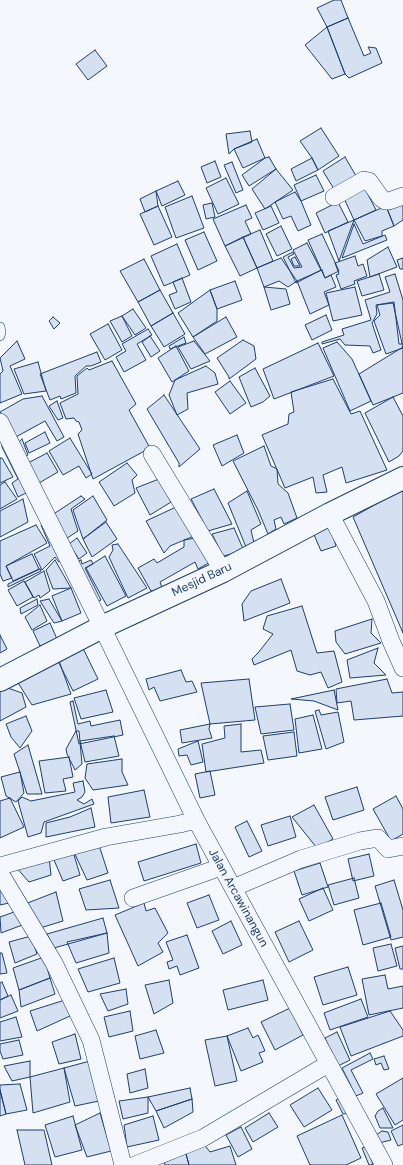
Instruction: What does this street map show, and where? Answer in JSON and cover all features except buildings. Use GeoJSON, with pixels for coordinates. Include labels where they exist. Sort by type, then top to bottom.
{"type":"FeatureCollection","features":[{"type":"Feature","properties":{"kind":"street"},"geometry":{"type":"LineString","coordinates":[[334,197],[366,180],[369,181],[381,198],[385,201],[403,196]]}},
{"type":"Feature","properties":{"kind":"street","name":"Jalan Arcawinangun"},"geometry":{"type":"LineString","coordinates":[[0,422],[102,626],[196,820],[384,1165]]}},
{"type":"Feature","properties":{"kind":"street"},"geometry":{"type":"LineString","coordinates":[[152,454],[223,571]]}},
{"type":"Feature","properties":{"kind":"street","name":"Mesjid Baru"},"geometry":{"type":"LineString","coordinates":[[0,680],[102,626],[223,571],[330,514],[403,478]]}},
{"type":"Feature","properties":{"kind":"street"},"geometry":{"type":"LineString","coordinates":[[330,514],[376,601],[403,668]]}},
{"type":"Feature","properties":{"kind":"street"},"geometry":{"type":"LineString","coordinates":[[0,866],[106,837],[196,820]]}},
{"type":"Feature","properties":{"kind":"street"},"geometry":{"type":"LineString","coordinates":[[233,888],[301,859],[360,841],[378,838],[388,849],[403,846]]}},
{"type":"Feature","properties":{"kind":"street"},"geometry":{"type":"LineString","coordinates":[[133,898],[221,867]]}},
{"type":"Feature","properties":{"kind":"street"},"geometry":{"type":"LineString","coordinates":[[0,873],[54,963],[90,1040],[123,1165]]}},
{"type":"Feature","properties":{"kind":"street"},"geometry":{"type":"LineString","coordinates":[[135,1165],[203,1138],[328,1064]]}},
{"type":"Feature","properties":{"kind":"lane"},"geometry":{"type":"LineString","coordinates":[[0,327],[0,336]]}}]}
